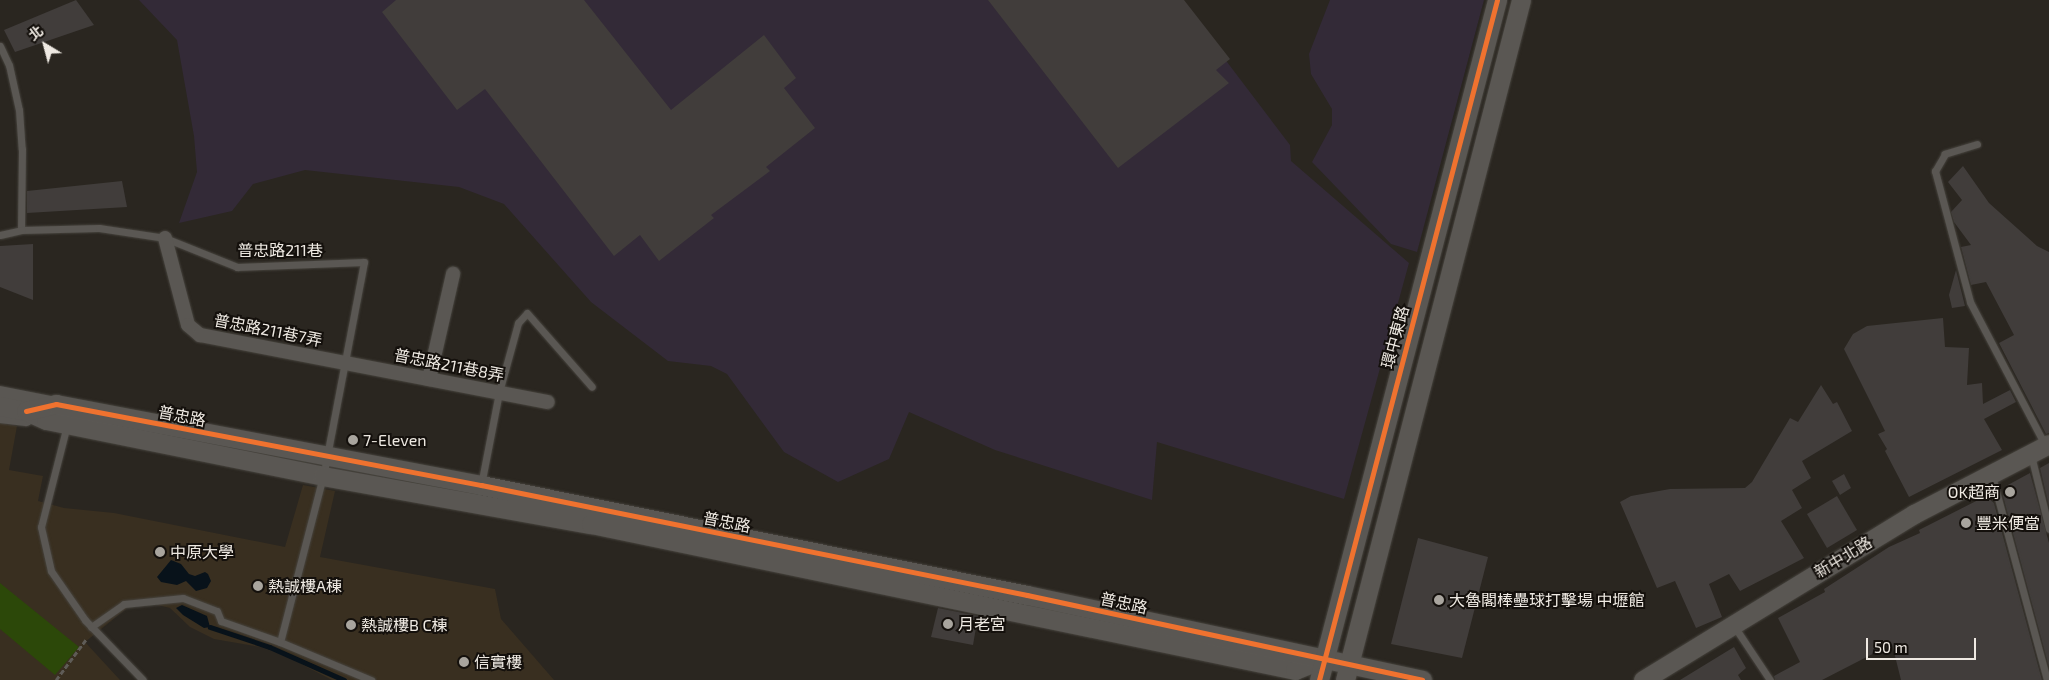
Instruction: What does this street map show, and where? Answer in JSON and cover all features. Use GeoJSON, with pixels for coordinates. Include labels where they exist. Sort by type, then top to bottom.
{"type":"FeatureCollection","features":[{"type":"Feature","properties":{"kind":"street","name":"環中東路"},"geometry":{"type":"LineString","coordinates":[[1318,680],[1497,0]]}},
{"type":"Feature","properties":{"kind":"street"},"geometry":{"type":"LineString","coordinates":[[1348,672],[1521,0]]}},
{"type":"Feature","properties":{"kind":"street","name":"普忠路211巷7弄"},"geometry":{"type":"LineString","coordinates":[[165,238],[188,325],[200,335],[344,362]]}},
{"type":"Feature","properties":{"kind":"street"},"geometry":{"type":"LineString","coordinates":[[429,379],[453,274]]}},
{"type":"Feature","properties":{"kind":"street","name":"普忠路211巷8弄"},"geometry":{"type":"LineString","coordinates":[[344,362],[548,402]]}},
{"type":"Feature","properties":{"kind":"street"},"geometry":{"type":"LineString","coordinates":[[0,393],[56,404]]}},
{"type":"Feature","properties":{"kind":"street","name":"普忠路"},"geometry":{"type":"LineString","coordinates":[[26,411],[56,404],[477,505],[601,526],[1010,608],[1295,670],[1324,658]]}},
{"type":"Feature","properties":{"kind":"street","name":"普忠路"},"geometry":{"type":"LineString","coordinates":[[0,406],[26,411],[46,420],[324,467],[481,485],[1324,658],[1348,672],[1422,680]]}},
{"type":"Feature","properties":{"kind":"street"},"geometry":{"type":"LineString","coordinates":[[0,416],[46,420]]}},
{"type":"Feature","properties":{"kind":"street","name":"新中北路"},"geometry":{"type":"LineString","coordinates":[[1643,680],[1914,514],[2042,447]]}},
{"type":"Feature","properties":{"kind":"lane"},"geometry":{"type":"LineString","coordinates":[[0,46],[9,65],[18,110],[22,149],[22,230]]}},
{"type":"Feature","properties":{"kind":"lane"},"geometry":{"type":"LineString","coordinates":[[1977,144],[1944,154],[1935,171],[1970,302],[2042,447],[2049,529]]}},
{"type":"Feature","properties":{"kind":"lane","name":"普忠路211巷"},"geometry":{"type":"LineString","coordinates":[[0,236],[22,230],[99,228],[165,238],[237,267],[364,262],[324,467],[280,642]]}},
{"type":"Feature","properties":{"kind":"lane"},"geometry":{"type":"LineString","coordinates":[[477,505],[499,392],[518,324],[527,313],[592,387]]}},
{"type":"Feature","properties":{"kind":"lane"},"geometry":{"type":"LineString","coordinates":[[68,424],[41,527],[51,571],[92,627],[143,680]]}},
{"type":"Feature","properties":{"kind":"lane"},"geometry":{"type":"LineString","coordinates":[[1991,474],[2047,680]]}},
{"type":"Feature","properties":{"kind":"lane"},"geometry":{"type":"LineString","coordinates":[[92,627],[124,604],[183,598],[217,611],[221,621],[280,642],[371,680]]}},
{"type":"Feature","properties":{"kind":"lane"},"geometry":{"type":"LineString","coordinates":[[1733,624],[1770,680]]}},
{"type":"Feature","properties":{"kind":"path"},"geometry":{"type":"LineString","coordinates":[[56,680],[92,627]]}},
{"type":"Feature","properties":{"kind":"shaded area"},"geometry":{"type":"Polygon","coordinates":[[[139,0],[1180,0],[1290,145],[1291,161],[1409,263],[1344,499],[1157,442],[1152,500],[995,450],[909,412],[889,459],[838,482],[784,452],[727,374],[711,366],[668,361],[591,302],[504,204],[459,187],[305,170],[253,184],[232,211],[179,223],[197,172],[194,136],[177,40],[139,0]]]}},
{"type":"Feature","properties":{"kind":"shaded area"},"geometry":{"type":"Polygon","coordinates":[[[1330,0],[1484,0],[1417,252],[1391,244],[1312,162],[1332,125],[1332,109],[1311,74],[1309,54],[1330,0]]]}},
{"type":"Feature","properties":{"kind":"shaded area","name":"中原大學"},"geometry":{"type":"Polygon","coordinates":[[[0,423],[17,426],[9,470],[43,476],[38,501],[64,508],[114,513],[285,547],[303,485],[335,491],[320,557],[495,589],[501,619],[554,680],[332,680],[272,649],[214,639],[190,627],[170,608],[137,600],[85,642],[120,680],[0,680],[0,423]]]}},
{"type":"Feature","properties":{"kind":"shaded area"},"geometry":{"type":"Polygon","coordinates":[[[171,560],[181,564],[189,574],[195,576],[205,572],[208,574],[211,581],[207,588],[196,591],[186,581],[177,585],[161,582],[157,577],[171,560]]]}},
{"type":"Feature","properties":{"kind":"shaded area"},"geometry":{"type":"Polygon","coordinates":[[[182,605],[207,616],[210,627],[204,628],[183,615],[176,608],[182,605]]]}},
{"type":"Feature","properties":{"kind":"green space"},"geometry":{"type":"Polygon","coordinates":[[[0,583],[79,647],[55,675],[0,629],[0,583]]]}},
{"type":"Feature","properties":{"kind":"building"},"geometry":{"type":"Polygon","coordinates":[[[76,0],[94,25],[15,52],[4,30],[76,0]]]}},
{"type":"Feature","properties":{"kind":"building"},"geometry":{"type":"Polygon","coordinates":[[[396,0],[584,0],[671,110],[764,35],[796,78],[784,88],[815,128],[766,167],[770,171],[711,215],[714,218],[659,261],[640,235],[614,256],[485,89],[457,110],[382,12],[396,0]]]}},
{"type":"Feature","properties":{"kind":"building"},"geometry":{"type":"Polygon","coordinates":[[[988,0],[1184,0],[1230,59],[1216,70],[1229,83],[1118,168],[988,0]]]}},
{"type":"Feature","properties":{"kind":"building"},"geometry":{"type":"Polygon","coordinates":[[[1963,166],[1989,203],[2037,246],[2049,252],[2049,433],[2046,434],[1999,343],[2014,335],[1986,282],[1971,285],[1961,247],[1971,245],[1954,222],[1951,212],[1962,200],[1948,182],[1963,166]]]}},
{"type":"Feature","properties":{"kind":"building"},"geometry":{"type":"Polygon","coordinates":[[[122,181],[127,207],[27,213],[27,191],[122,181]]]}},
{"type":"Feature","properties":{"kind":"building"},"geometry":{"type":"Polygon","coordinates":[[[33,244],[33,300],[0,287],[0,246],[33,244]]]}},
{"type":"Feature","properties":{"kind":"building"},"geometry":{"type":"Polygon","coordinates":[[[1956,270],[1965,306],[1952,308],[1949,295],[1956,270]]]}},
{"type":"Feature","properties":{"kind":"building"},"geometry":{"type":"Polygon","coordinates":[[[1943,318],[1945,347],[1969,348],[1967,385],[1982,383],[1983,404],[2010,390],[2016,402],[1984,419],[2002,450],[1909,497],[1878,434],[1885,431],[1844,349],[1853,334],[1867,326],[1943,318]]]}},
{"type":"Feature","properties":{"kind":"building"},"geometry":{"type":"Polygon","coordinates":[[[1821,385],[1833,404],[1837,402],[1852,431],[1802,461],[1811,478],[1792,490],[1802,508],[1781,521],[1804,558],[1740,591],[1729,574],[1709,584],[1722,617],[1696,628],[1675,581],[1657,588],[1620,502],[1631,496],[1670,489],[1745,488],[1752,482],[1790,418],[1798,422],[1821,385]]]}},
{"type":"Feature","properties":{"kind":"building"},"geometry":{"type":"Polygon","coordinates":[[[2049,463],[2049,506],[2040,468],[2049,463]]]}},
{"type":"Feature","properties":{"kind":"building"},"geometry":{"type":"Polygon","coordinates":[[[2030,473],[2049,543],[2049,667],[2003,496],[2006,486],[2030,473]]]}},
{"type":"Feature","properties":{"kind":"building"},"geometry":{"type":"Polygon","coordinates":[[[1844,474],[1851,488],[1840,495],[1832,481],[1844,474]]]}},
{"type":"Feature","properties":{"kind":"building"},"geometry":{"type":"Polygon","coordinates":[[[1837,496],[1857,530],[1827,548],[1807,514],[1837,496]]]}},
{"type":"Feature","properties":{"kind":"building"},"geometry":{"type":"Polygon","coordinates":[[[1986,496],[1994,503],[2042,680],[1901,680],[1892,644],[1822,680],[1775,680],[1774,676],[1800,662],[1778,618],[1825,592],[1824,589],[1889,547],[1920,533],[1919,530],[1986,496]]]}},
{"type":"Feature","properties":{"kind":"building","name":"大魯閣棒壘球打擊場 中壢館"},"geometry":{"type":"Polygon","coordinates":[[[1418,538],[1488,557],[1462,658],[1391,644],[1418,538]]]}},
{"type":"Feature","properties":{"kind":"building","name":"月老宮"},"geometry":{"type":"Polygon","coordinates":[[[938,608],[978,616],[973,645],[931,637],[938,608]]]}},
{"type":"Feature","properties":{"kind":"building"},"geometry":{"type":"Polygon","coordinates":[[[1734,647],[1746,668],[1738,675],[1741,680],[1680,680],[1734,647]]]}},
{"type":"Feature","properties":{"kind":"waterway"},"geometry":{"type":"LineString","coordinates":[[210,627],[270,647],[344,680]]}},
{"type":"Feature","properties":{"kind":"cycle path"},"geometry":{"type":"LineString","coordinates":[[1319,680],[1497,0]]}},
{"type":"Feature","properties":{"kind":"cycle path"},"geometry":{"type":"LineString","coordinates":[[26,411],[56,404],[481,485],[1027,595],[1422,680]]}},
{"type":"Feature","properties":{"kind":"place","name":"7-Eleven"},"geometry":{"type":"Point","coordinates":[353,440]}},
{"type":"Feature","properties":{"kind":"place","name":"OK超商"},"geometry":{"type":"Point","coordinates":[2010,492]}},
{"type":"Feature","properties":{"kind":"place","name":"豐米便當"},"geometry":{"type":"Point","coordinates":[1966,523]}},
{"type":"Feature","properties":{"kind":"place","name":"中原大學"},"geometry":{"type":"Point","coordinates":[160,552]}},
{"type":"Feature","properties":{"kind":"place","name":"熱誠樓A棟"},"geometry":{"type":"Point","coordinates":[258,586]}},
{"type":"Feature","properties":{"kind":"place","name":"大魯閣棒壘球打擊場 中壢館"},"geometry":{"type":"Point","coordinates":[1439,600]}},
{"type":"Feature","properties":{"kind":"place","name":"月老宮"},"geometry":{"type":"Point","coordinates":[948,624]}},
{"type":"Feature","properties":{"kind":"place","name":"熱誠樓B C棟"},"geometry":{"type":"Point","coordinates":[351,625]}},
{"type":"Feature","properties":{"kind":"place","name":"信實樓"},"geometry":{"type":"Point","coordinates":[464,662]}}]}
